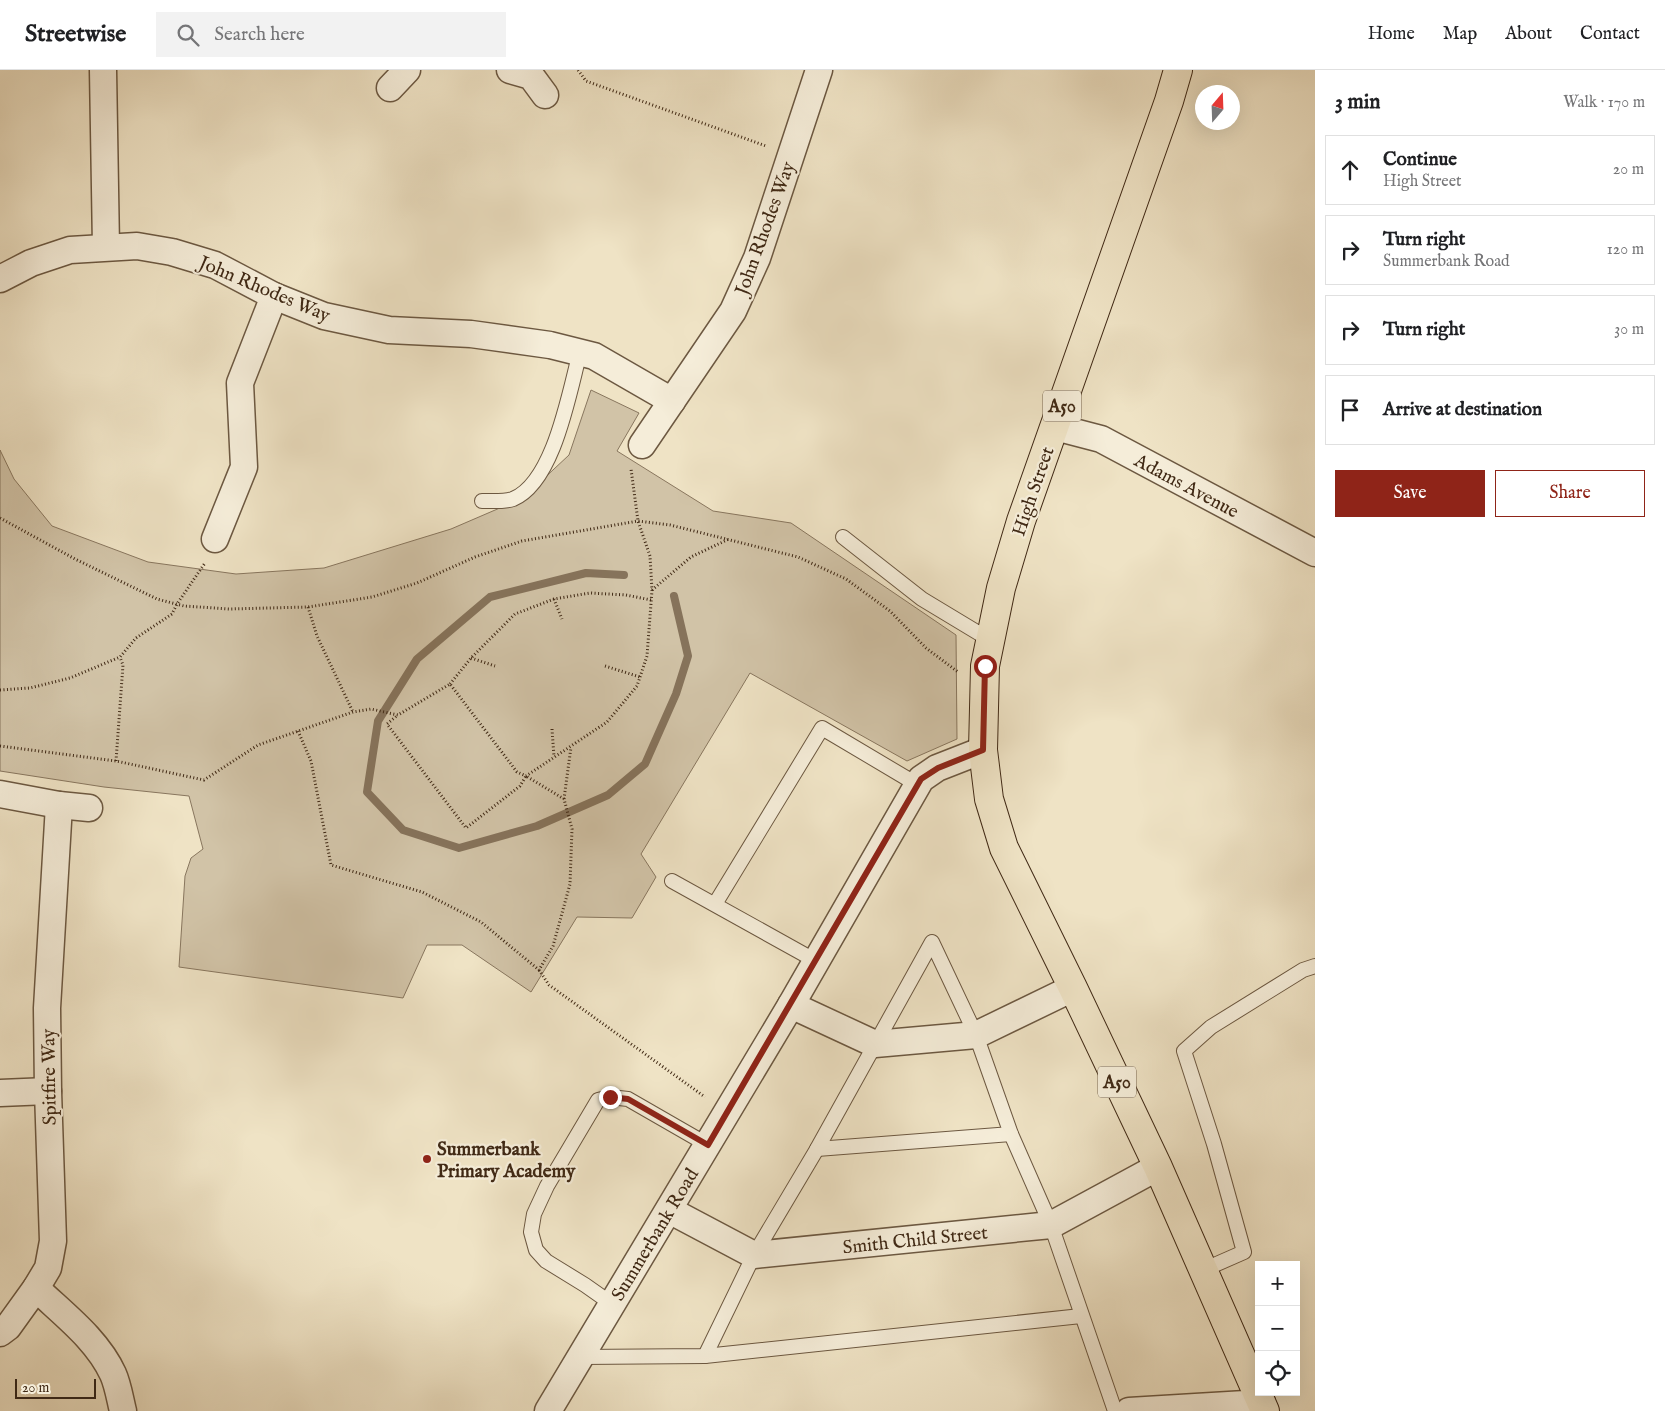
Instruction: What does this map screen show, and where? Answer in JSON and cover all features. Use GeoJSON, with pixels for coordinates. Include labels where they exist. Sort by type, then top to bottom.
{"type":"FeatureCollection","features":[{"type":"Feature","properties":{"kind":"main road","name":"High Street"},"geometry":{"type":"LineString","coordinates":[[983,750],[985,666],[1002,588],[1021,521],[1178,70]]}},
{"type":"Feature","properties":{"kind":"main road","name":"A50"},"geometry":{"type":"LineString","coordinates":[[983,750],[989,799],[1004,848],[1074,988],[1158,1167],[1263,1407]]}},
{"type":"Feature","properties":{"kind":"street"},"geometry":{"type":"LineString","coordinates":[[103,70],[106,247]]}},
{"type":"Feature","properties":{"kind":"street","name":"John Rhodes Way"},"geometry":{"type":"LineString","coordinates":[[642,445],[733,311],[757,258],[818,70]]}},
{"type":"Feature","properties":{"kind":"street","name":"John Rhodes Way"},"geometry":{"type":"LineString","coordinates":[[0,278],[31,263],[70,250],[137,246],[172,252],[215,264],[274,296],[324,316],[389,330],[471,334],[550,345],[594,356],[672,401]]}},
{"type":"Feature","properties":{"kind":"street"},"geometry":{"type":"LineString","coordinates":[[215,539],[244,467],[240,383],[274,296]]}},
{"type":"Feature","properties":{"kind":"street","name":"Adams Avenue"},"geometry":{"type":"LineString","coordinates":[[1055,427],[1100,439],[1315,553]]}},
{"type":"Feature","properties":{"kind":"street","name":"Summerbank Road"},"geometry":{"type":"LineString","coordinates":[[548,1411],[791,1005],[921,779],[938,768],[983,750]]}},
{"type":"Feature","properties":{"kind":"street"},"geometry":{"type":"LineString","coordinates":[[0,794],[59,805],[89,808]]}},
{"type":"Feature","properties":{"kind":"street","name":"Spitfire Way"},"geometry":{"type":"LineString","coordinates":[[0,1334],[8,1327],[48,1268],[53,1241],[47,1008],[59,805]]}},
{"type":"Feature","properties":{"kind":"street"},"geometry":{"type":"LineString","coordinates":[[791,1005],[875,1044],[976,1035],[1074,988]]}},
{"type":"Feature","properties":{"kind":"street"},"geometry":{"type":"LineString","coordinates":[[0,1093],[48,1091]]}},
{"type":"Feature","properties":{"kind":"street","name":"Smith Child Street"},"geometry":{"type":"LineString","coordinates":[[754,1255],[1051,1225],[1158,1167]]}},
{"type":"Feature","properties":{"kind":"street"},"geometry":{"type":"LineString","coordinates":[[669,1210],[754,1255]]}},
{"type":"Feature","properties":{"kind":"street"},"geometry":{"type":"LineString","coordinates":[[36,1288],[75,1324],[97,1348],[113,1374],[123,1411]]}},
{"type":"Feature","properties":{"kind":"street"},"geometry":{"type":"LineString","coordinates":[[1140,1411],[1263,1407]]}},
{"type":"Feature","properties":{"kind":"lane"},"geometry":{"type":"LineString","coordinates":[[482,501],[512,500],[531,486],[549,459],[580,352]]}},
{"type":"Feature","properties":{"kind":"lane"},"geometry":{"type":"LineString","coordinates":[[843,537],[922,599],[990,640]]}},
{"type":"Feature","properties":{"kind":"lane"},"geometry":{"type":"LineString","coordinates":[[714,904],[822,728],[918,784]]}},
{"type":"Feature","properties":{"kind":"lane"},"geometry":{"type":"LineString","coordinates":[[672,880],[816,961]]}},
{"type":"Feature","properties":{"kind":"lane"},"geometry":{"type":"LineString","coordinates":[[705,1356],[754,1255],[817,1149],[932,942],[976,1035],[1011,1134],[1051,1225],[1114,1411]]}},
{"type":"Feature","properties":{"kind":"lane"},"geometry":{"type":"LineString","coordinates":[[1203,1270],[1244,1252],[1214,1144],[1184,1051],[1211,1027],[1303,970],[1315,966]]}},
{"type":"Feature","properties":{"kind":"lane"},"geometry":{"type":"LineString","coordinates":[[612,1304],[546,1261],[536,1250],[531,1232],[534,1214],[547,1186],[598,1100],[610,1097],[628,1099],[708,1145]]}},
{"type":"Feature","properties":{"kind":"lane"},"geometry":{"type":"LineString","coordinates":[[817,1149],[1011,1134]]}},
{"type":"Feature","properties":{"kind":"lane"},"geometry":{"type":"LineString","coordinates":[[581,1357],[705,1356],[1081,1316]]}},
{"type":"Feature","properties":{"kind":"path"},"geometry":{"type":"LineString","coordinates":[[578,70],[586,81],[791,155]]}},
{"type":"Feature","properties":{"kind":"path"},"geometry":{"type":"LineString","coordinates":[[642,445],[630,470],[638,521],[650,556],[652,590],[647,656],[637,686],[607,722],[526,776],[520,786],[466,828],[387,724],[398,715],[450,684],[471,658],[515,614],[554,599],[590,593],[626,595],[651,600]]}},
{"type":"Feature","properties":{"kind":"path"},"geometry":{"type":"LineString","coordinates":[[0,518],[91,567],[157,599],[184,606],[228,609],[308,607],[372,597],[417,583],[476,557],[522,541],[638,521],[670,525],[798,557],[846,580],[890,611],[926,648],[984,691]]}},
{"type":"Feature","properties":{"kind":"path"},"geometry":{"type":"LineString","coordinates":[[0,690],[30,688],[70,678],[120,657],[136,638],[172,614],[213,552],[215,539]]}},
{"type":"Feature","properties":{"kind":"path"},"geometry":{"type":"LineString","coordinates":[[652,590],[691,557],[729,539]]}},
{"type":"Feature","properties":{"kind":"path"},"geometry":{"type":"LineString","coordinates":[[554,599],[562,619]]}},
{"type":"Feature","properties":{"kind":"path"},"geometry":{"type":"LineString","coordinates":[[308,607],[316,636],[353,712]]}},
{"type":"Feature","properties":{"kind":"path"},"geometry":{"type":"LineString","coordinates":[[116,761],[123,664],[120,657]]}},
{"type":"Feature","properties":{"kind":"path"},"geometry":{"type":"LineString","coordinates":[[471,658],[495,666]]}},
{"type":"Feature","properties":{"kind":"path"},"geometry":{"type":"LineString","coordinates":[[605,666],[640,677]]}},
{"type":"Feature","properties":{"kind":"path"},"geometry":{"type":"LineString","coordinates":[[450,684],[517,772],[564,799]]}},
{"type":"Feature","properties":{"kind":"path"},"geometry":{"type":"LineString","coordinates":[[0,746],[116,761],[204,780],[258,745],[353,712],[371,709],[398,715]]}},
{"type":"Feature","properties":{"kind":"path"},"geometry":{"type":"LineString","coordinates":[[552,729],[554,757]]}},
{"type":"Feature","properties":{"kind":"path"},"geometry":{"type":"LineString","coordinates":[[298,731],[311,761],[331,865],[422,892],[481,922],[539,970],[549,985],[727,1113]]}},
{"type":"Feature","properties":{"kind":"path"},"geometry":{"type":"LineString","coordinates":[[539,970],[553,946],[570,884],[572,829],[564,799],[571,746]]}},
{"type":"Feature","properties":{"kind":"shaded area"},"geometry":{"type":"Polygon","coordinates":[[[591,390],[639,413],[617,451],[713,511],[791,523],[956,635],[957,739],[907,761],[750,673],[641,854],[656,877],[632,918],[577,917],[531,992],[462,945],[427,945],[403,998],[179,967],[185,876],[191,858],[203,849],[189,796],[104,787],[0,771],[0,450],[14,479],[52,526],[148,562],[236,574],[324,568],[451,529],[523,498],[569,455],[591,390]]]}},
{"type":"Feature","properties":{"kind":"waterway"},"geometry":{"type":"LineString","coordinates":[[624,575],[586,573],[490,597],[417,659],[378,721],[367,792],[403,830],[459,848],[537,826],[608,795],[645,764],[676,694],[688,656],[674,596]]}},
{"type":"Feature","properties":{"kind":"place","name":"Summerbank Primary Academy"},"geometry":{"type":"Point","coordinates":[427,1159]}},
{"type":"Feature","properties":{"kind":"route"},"geometry":{"type":"LineString","coordinates":[[610,1097],[628,1099],[708,1145],[921,779],[938,768],[983,750],[985,666]]}}]}
